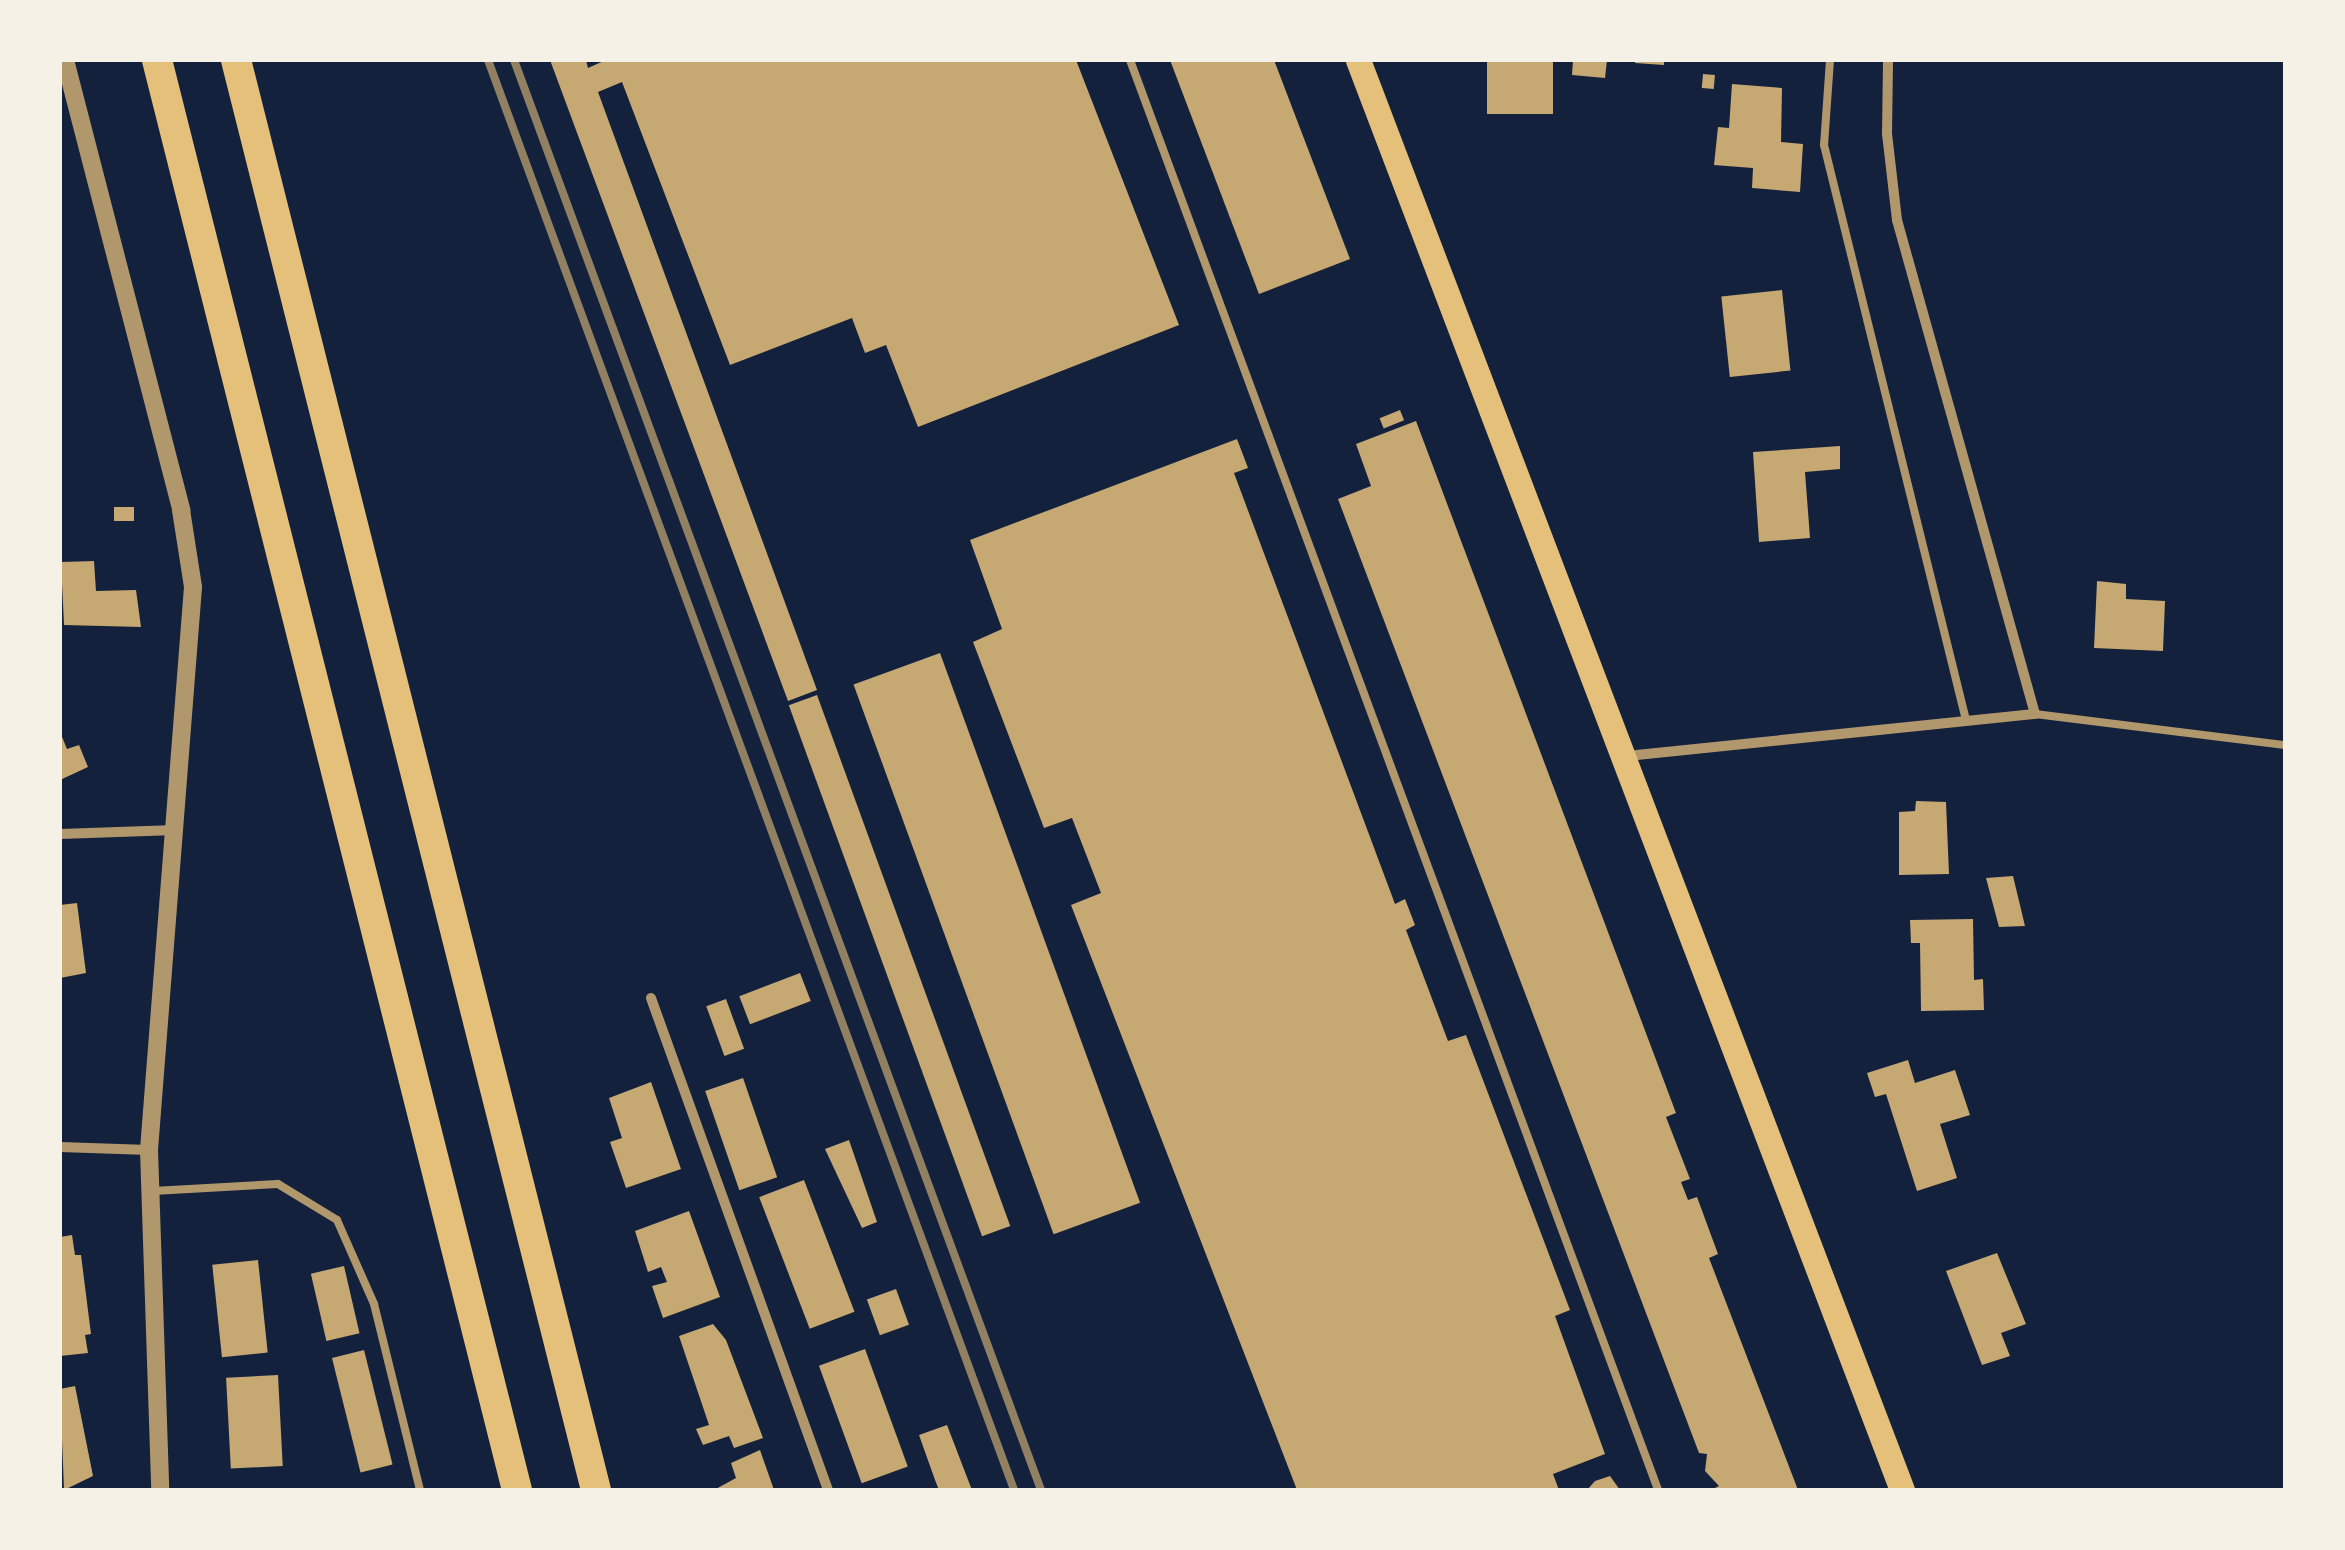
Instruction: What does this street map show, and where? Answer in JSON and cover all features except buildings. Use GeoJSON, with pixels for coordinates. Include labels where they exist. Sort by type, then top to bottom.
{"type":"FeatureCollection","features":[{"type":"Feature","properties":{"kind":"highway"},"geometry":{"type":"LineString","coordinates":[[157,60],[516,1490]]}},
{"type":"Feature","properties":{"kind":"highway"},"geometry":{"type":"LineString","coordinates":[[236,60],[596,1490]]}},
{"type":"Feature","properties":{"kind":"main road"},"geometry":{"type":"LineString","coordinates":[[1358,60],[1902,1490]]}},
{"type":"Feature","properties":{"kind":"street"},"geometry":{"type":"LineString","coordinates":[[66,60],[181,510],[193,587],[149,1150],[160,1490]]}},
{"type":"Feature","properties":{"kind":"street"},"geometry":{"type":"LineString","coordinates":[[1625,756],[2035,714],[1897,220],[1887,134],[1888,60]]}},
{"type":"Feature","properties":{"kind":"street"},"geometry":{"type":"LineString","coordinates":[[60,834],[177,830]]}},
{"type":"Feature","properties":{"kind":"street"},"geometry":{"type":"LineString","coordinates":[[651,998],[828,1490]]}},
{"type":"Feature","properties":{"kind":"street"},"geometry":{"type":"LineString","coordinates":[[60,1147],[149,1150]]}},
{"type":"Feature","properties":{"kind":"lane"},"geometry":{"type":"LineString","coordinates":[[1130,60],[1658,1490]]}},
{"type":"Feature","properties":{"kind":"lane"},"geometry":{"type":"LineString","coordinates":[[1830,60],[1824,145],[1966,720]]}},
{"type":"Feature","properties":{"kind":"lane"},"geometry":{"type":"LineString","coordinates":[[2035,714],[2285,745]]}},
{"type":"Feature","properties":{"kind":"lane"},"geometry":{"type":"LineString","coordinates":[[149,1192],[278,1184],[338,1220],[374,1304],[420,1490]]}},
{"type":"Feature","properties":{"kind":"railway"},"geometry":{"type":"LineString","coordinates":[[488,60],[1014,1490]]}},
{"type":"Feature","properties":{"kind":"railway"},"geometry":{"type":"LineString","coordinates":[[514,60],[1041,1490]]}}]}
